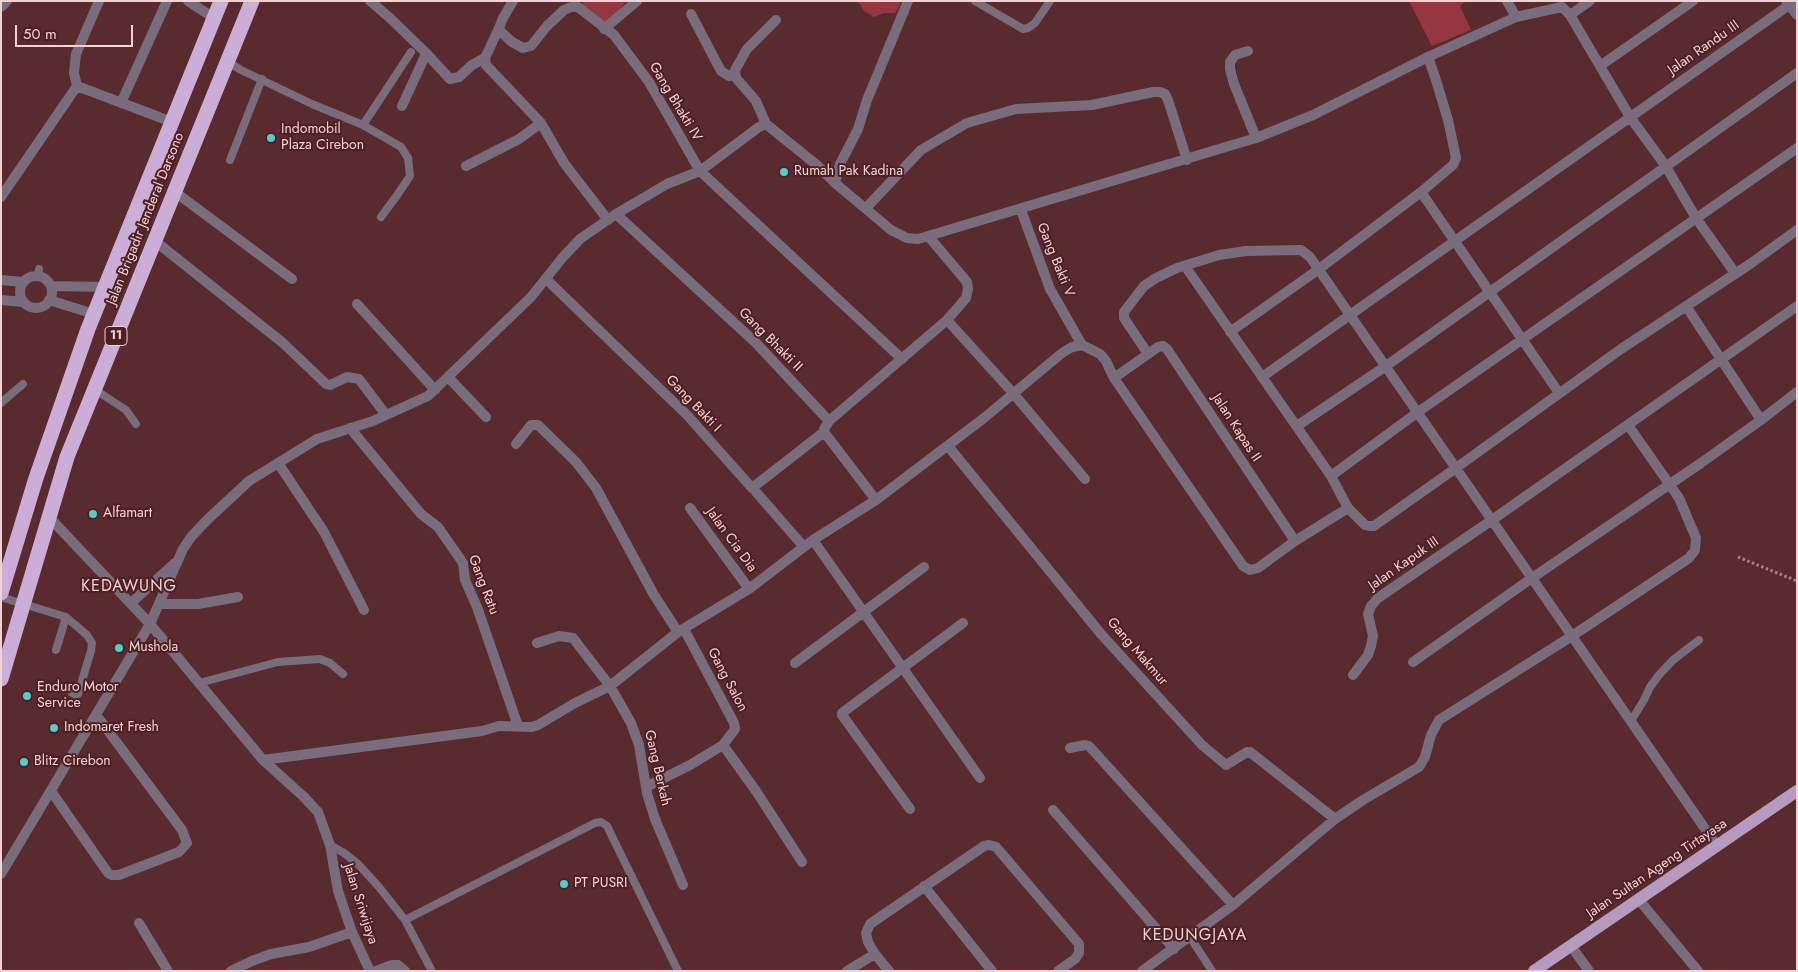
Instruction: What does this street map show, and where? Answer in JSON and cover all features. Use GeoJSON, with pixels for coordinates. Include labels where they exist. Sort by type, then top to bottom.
{"type":"FeatureCollection","features":[{"type":"Feature","properties":{"kind":"highway","name":"Jalan Brigadir Jenderal Darsono"},"geometry":{"type":"LineString","coordinates":[[1,593],[36,478],[94,314],[221,1]]}},
{"type":"Feature","properties":{"kind":"highway","name":"Jalan Brigadir Jenderal Darsono"},"geometry":{"type":"LineString","coordinates":[[1,679],[4,658],[24,604],[58,485],[94,389],[252,1]]}},
{"type":"Feature","properties":{"kind":"highway"},"geometry":{"type":"LineString","coordinates":[[36,478],[58,485]]}},
{"type":"Feature","properties":{"kind":"main road","name":"Jalan Sultan Ageng Tirtayasa"},"geometry":{"type":"LineString","coordinates":[[1534,971],[1797,791]]}},
{"type":"Feature","properties":{"kind":"street"},"geometry":{"type":"LineString","coordinates":[[1,8],[7,1]]}},
{"type":"Feature","properties":{"kind":"street"},"geometry":{"type":"LineString","coordinates":[[1,197],[77,86],[74,73],[76,54],[99,1]]}},
{"type":"Feature","properties":{"kind":"street"},"geometry":{"type":"LineString","coordinates":[[121,103],[167,1]]}},
{"type":"Feature","properties":{"kind":"street"},"geometry":{"type":"LineString","coordinates":[[188,1],[214,18]]}},
{"type":"Feature","properties":{"kind":"street"},"geometry":{"type":"LineString","coordinates":[[370,1],[425,52],[450,79],[459,77],[472,65],[485,58],[513,1]]}},
{"type":"Feature","properties":{"kind":"street","name":"Gang Bhakti IV"},"geometry":{"type":"LineString","coordinates":[[567,1],[578,7],[614,35],[649,82],[700,171],[902,359]]}},
{"type":"Feature","properties":{"kind":"street"},"geometry":{"type":"LineString","coordinates":[[604,29],[637,1]]}},
{"type":"Feature","properties":{"kind":"street"},"geometry":{"type":"LineString","coordinates":[[835,182],[840,164],[858,129],[867,100],[908,1]]}},
{"type":"Feature","properties":{"kind":"street"},"geometry":{"type":"LineString","coordinates":[[1507,1],[1516,17]]}},
{"type":"Feature","properties":{"kind":"street"},"geometry":{"type":"LineString","coordinates":[[1570,15],[1590,1]]}},
{"type":"Feature","properties":{"kind":"street"},"geometry":{"type":"LineString","coordinates":[[1600,66],[1693,1]]}},
{"type":"Feature","properties":{"kind":"street"},"geometry":{"type":"LineString","coordinates":[[1790,3],[1797,15]]}},
{"type":"Feature","properties":{"kind":"street","name":"Jalan Randu III"},"geometry":{"type":"LineString","coordinates":[[1262,377],[1351,316],[1790,3]]}},
{"type":"Feature","properties":{"kind":"street"},"geometry":{"type":"LineString","coordinates":[[499,28],[512,42],[523,48],[528,47],[534,43],[547,26],[564,10],[578,7]]}},
{"type":"Feature","properties":{"kind":"street"},"geometry":{"type":"LineString","coordinates":[[776,20],[747,49],[735,70],[736,78],[756,102],[766,124],[892,230],[907,238],[918,239],[1021,210],[1256,138],[1313,115],[1428,57],[1516,17],[1562,7],[1570,15],[1630,117],[1665,165],[1696,218],[1735,273]]}},
{"type":"Feature","properties":{"kind":"street"},"geometry":{"type":"LineString","coordinates":[[691,14],[720,71],[729,76],[734,74]]}},
{"type":"Feature","properties":{"kind":"street"},"geometry":{"type":"LineString","coordinates":[[1248,51],[1235,55],[1230,62],[1230,69],[1256,138]]}},
{"type":"Feature","properties":{"kind":"street"},"geometry":{"type":"LineString","coordinates":[[402,106],[425,56],[425,52]]}},
{"type":"Feature","properties":{"kind":"street"},"geometry":{"type":"LineString","coordinates":[[1230,332],[1319,269],[1421,192],[1453,165],[1456,158],[1446,112],[1428,57]]}},
{"type":"Feature","properties":{"kind":"street","name":"Gang Bhakti II"},"geometry":{"type":"LineString","coordinates":[[485,58],[486,65],[494,76],[541,123],[564,163],[612,217],[756,343],[829,421]]}},
{"type":"Feature","properties":{"kind":"street"},"geometry":{"type":"LineString","coordinates":[[1296,426],[1386,366],[1665,165],[1797,73]]}},
{"type":"Feature","properties":{"kind":"street"},"geometry":{"type":"LineString","coordinates":[[77,86],[172,122]]}},
{"type":"Feature","properties":{"kind":"street"},"geometry":{"type":"LineString","coordinates":[[866,208],[921,150],[967,122],[1016,109],[1092,105],[1160,92],[1165,94],[1168,100],[1187,160]]}},
{"type":"Feature","properties":{"kind":"street"},"geometry":{"type":"LineString","coordinates":[[466,166],[519,139],[541,123]]}},
{"type":"Feature","properties":{"kind":"street"},"geometry":{"type":"LineString","coordinates":[[1,874],[150,624],[183,549],[206,520],[250,481],[317,439],[386,415],[428,396],[531,297],[580,239],[667,184],[700,171],[759,127],[766,124]]}},
{"type":"Feature","properties":{"kind":"street"},"geometry":{"type":"LineString","coordinates":[[1331,476],[1418,412],[1797,148]]}},
{"type":"Feature","properties":{"kind":"street"},"geometry":{"type":"LineString","coordinates":[[175,192],[292,280]]}},
{"type":"Feature","properties":{"kind":"street"},"geometry":{"type":"LineString","coordinates":[[1421,192],[1559,393]]}},
{"type":"Feature","properties":{"kind":"street","name":"Gang Bakti V"},"geometry":{"type":"LineString","coordinates":[[1021,210],[1050,289],[1082,345]]}},
{"type":"Feature","properties":{"kind":"street"},"geometry":{"type":"LineString","coordinates":[[1185,266],[1331,476],[1348,508],[1365,525],[1374,526],[1621,349],[1797,230]]}},
{"type":"Feature","properties":{"kind":"street"},"geometry":{"type":"LineString","coordinates":[[876,500],[824,432],[824,429],[829,421],[947,320],[966,298],[967,282],[929,237]]}},
{"type":"Feature","properties":{"kind":"street"},"geometry":{"type":"LineString","coordinates":[[155,241],[283,343],[326,384],[330,385],[347,377],[359,379],[386,415]]}},
{"type":"Feature","properties":{"kind":"street"},"geometry":{"type":"LineString","coordinates":[[1114,378],[1148,354],[1124,318],[1124,312],[1144,286],[1156,278],[1185,266],[1219,255],[1246,251],[1301,250],[1310,257],[1319,269],[1717,846]]}},
{"type":"Feature","properties":{"kind":"street"},"geometry":{"type":"LineString","coordinates":[[1,300],[23,302],[34,308],[40,307],[52,296],[51,286],[38,272],[23,282],[20,288],[23,302]]}},
{"type":"Feature","properties":{"kind":"street","name":"Gang Bakti I"},"geometry":{"type":"LineString","coordinates":[[546,278],[688,415],[752,488],[824,432]]}},
{"type":"Feature","properties":{"kind":"street"},"geometry":{"type":"LineString","coordinates":[[1,280],[23,282]]}},
{"type":"Feature","properties":{"kind":"street"},"geometry":{"type":"LineString","coordinates":[[51,286],[105,287]]}},
{"type":"Feature","properties":{"kind":"street"},"geometry":{"type":"LineString","coordinates":[[49,300],[94,314]]}},
{"type":"Feature","properties":{"kind":"street"},"geometry":{"type":"LineString","coordinates":[[357,304],[435,390]]}},
{"type":"Feature","properties":{"kind":"street"},"geometry":{"type":"LineString","coordinates":[[1686,306],[1761,420]]}},
{"type":"Feature","properties":{"kind":"street","name":"Jalan Kapuk III"},"geometry":{"type":"LineString","coordinates":[[1353,675],[1368,655],[1371,646],[1373,636],[1368,614],[1371,606],[1378,598],[1797,306]]}},
{"type":"Feature","properties":{"kind":"street"},"geometry":{"type":"LineString","coordinates":[[947,320],[1013,393],[1085,479]]}},
{"type":"Feature","properties":{"kind":"street"},"geometry":{"type":"LineString","coordinates":[[263,760],[482,731],[499,726],[532,727],[538,725],[575,703],[610,686],[681,631],[749,589],[813,540],[876,500],[948,446],[1062,353],[1072,347],[1082,345],[1100,354],[1106,361],[1114,378],[1243,566],[1250,570],[1258,568],[1295,541],[1348,508]]}},
{"type":"Feature","properties":{"kind":"street","name":"Jalan Kapas II"},"geometry":{"type":"LineString","coordinates":[[1148,354],[1158,347],[1163,346],[1168,349],[1295,541]]}},
{"type":"Feature","properties":{"kind":"street"},"geometry":{"type":"LineString","coordinates":[[448,377],[486,416]]}},
{"type":"Feature","properties":{"kind":"street"},"geometry":{"type":"LineString","coordinates":[[1412,662],[1670,485],[1797,392]]}},
{"type":"Feature","properties":{"kind":"street"},"geometry":{"type":"LineString","coordinates":[[516,444],[531,425],[535,424],[552,437],[576,462],[596,488],[650,588],[681,631]]}},
{"type":"Feature","properties":{"kind":"street"},"geometry":{"type":"LineString","coordinates":[[1142,971],[1233,905],[1335,819],[1419,767],[1425,757],[1431,734],[1439,720],[1572,636],[1688,558],[1695,550],[1696,538],[1691,524],[1679,498],[1628,425]]}},
{"type":"Feature","properties":{"kind":"street","name":"Gang Ratu"},"geometry":{"type":"LineString","coordinates":[[350,428],[421,514],[438,527],[463,563],[465,580],[477,607],[518,726]]}},
{"type":"Feature","properties":{"kind":"street","name":"Gang Makmur"},"geometry":{"type":"LineString","coordinates":[[948,446],[1101,634],[1202,745],[1226,765],[1250,752],[1335,819]]}},
{"type":"Feature","properties":{"kind":"street"},"geometry":{"type":"LineString","coordinates":[[278,463],[324,532],[364,610]]}},
{"type":"Feature","properties":{"kind":"street"},"geometry":{"type":"LineString","coordinates":[[756,492],[804,547]]}},
{"type":"Feature","properties":{"kind":"street","name":"Jalan Cia Dia"},"geometry":{"type":"LineString","coordinates":[[690,508],[749,589]]}},
{"type":"Feature","properties":{"kind":"street","name":"Jalan Sriwijaya"},"geometry":{"type":"LineString","coordinates":[[49,517],[131,602],[263,760],[304,796],[318,812],[330,845],[338,891],[352,932],[370,971]]}},
{"type":"Feature","properties":{"kind":"street"},"geometry":{"type":"LineString","coordinates":[[813,540],[980,778]]}},
{"type":"Feature","properties":{"kind":"street"},"geometry":{"type":"LineString","coordinates":[[131,602],[177,561]]}},
{"type":"Feature","properties":{"kind":"street"},"geometry":{"type":"LineString","coordinates":[[795,663],[924,567]]}},
{"type":"Feature","properties":{"kind":"street"},"geometry":{"type":"LineString","coordinates":[[160,604],[198,604],[238,597]]}},
{"type":"Feature","properties":{"kind":"street"},"geometry":{"type":"LineString","coordinates":[[910,809],[842,715],[843,711],[963,623]]}},
{"type":"Feature","properties":{"kind":"street","name":"Gang Salon"},"geometry":{"type":"LineString","coordinates":[[681,631],[734,723],[735,729],[723,745]]}},
{"type":"Feature","properties":{"kind":"street","name":"Gang Berkah"},"geometry":{"type":"LineString","coordinates":[[538,643],[559,636],[573,638],[610,686],[631,723],[640,745],[646,787],[655,819],[683,885]]}},
{"type":"Feature","properties":{"kind":"street"},"geometry":{"type":"LineString","coordinates":[[51,792],[108,873],[112,875],[119,875],[179,852],[187,843],[182,830],[96,716]]}},
{"type":"Feature","properties":{"kind":"street"},"geometry":{"type":"LineString","coordinates":[[646,787],[690,765],[723,745],[756,791],[802,862]]}},
{"type":"Feature","properties":{"kind":"street"},"geometry":{"type":"LineString","coordinates":[[1070,748],[1089,746],[1233,905]]}},
{"type":"Feature","properties":{"kind":"street"},"geometry":{"type":"LineString","coordinates":[[1053,810],[1174,949]]}},
{"type":"Feature","properties":{"kind":"street"},"geometry":{"type":"LineString","coordinates":[[889,971],[868,942],[866,933],[870,924],[984,846],[989,845],[996,847],[1080,944],[1080,953],[1058,971]]}},
{"type":"Feature","properties":{"kind":"street"},"geometry":{"type":"LineString","coordinates":[[924,886],[992,971]]}},
{"type":"Feature","properties":{"kind":"street"},"geometry":{"type":"LineString","coordinates":[[1638,900],[1698,971]]}},
{"type":"Feature","properties":{"kind":"street"},"geometry":{"type":"LineString","coordinates":[[140,923],[168,971]]}},
{"type":"Feature","properties":{"kind":"street"},"geometry":{"type":"LineString","coordinates":[[231,971],[264,956],[309,947],[352,932]]}},
{"type":"Feature","properties":{"kind":"street"},"geometry":{"type":"LineString","coordinates":[[1571,946],[1589,971]]}},
{"type":"Feature","properties":{"kind":"street"},"geometry":{"type":"LineString","coordinates":[[846,971],[875,954]]}},
{"type":"Feature","properties":{"kind":"street"},"geometry":{"type":"LineString","coordinates":[[376,971],[395,965],[405,971]]}},
{"type":"Feature","properties":{"kind":"lane"},"geometry":{"type":"LineString","coordinates":[[975,1],[1022,29],[1035,24],[1050,1]]}},
{"type":"Feature","properties":{"kind":"lane"},"geometry":{"type":"LineString","coordinates":[[363,125],[411,52]]}},
{"type":"Feature","properties":{"kind":"lane"},"geometry":{"type":"LineString","coordinates":[[228,62],[312,104],[363,125],[401,147],[408,158],[410,176],[380,217]]}},
{"type":"Feature","properties":{"kind":"lane"},"geometry":{"type":"LineString","coordinates":[[230,160],[262,79]]}},
{"type":"Feature","properties":{"kind":"lane"},"geometry":{"type":"LineString","coordinates":[[1,403],[23,384]]}},
{"type":"Feature","properties":{"kind":"lane"},"geometry":{"type":"LineString","coordinates":[[94,389],[126,410],[136,424]]}},
{"type":"Feature","properties":{"kind":"lane"},"geometry":{"type":"LineString","coordinates":[[1,597],[66,617],[76,624],[92,643],[75,694]]}},
{"type":"Feature","properties":{"kind":"lane"},"geometry":{"type":"LineString","coordinates":[[56,650],[66,617]]}},
{"type":"Feature","properties":{"kind":"lane"},"geometry":{"type":"LineString","coordinates":[[1630,721],[1644,700],[1650,686],[1659,675],[1673,660],[1699,640]]}},
{"type":"Feature","properties":{"kind":"lane"},"geometry":{"type":"LineString","coordinates":[[199,683],[278,662],[320,659],[330,663],[343,674]]}},
{"type":"Feature","properties":{"kind":"lane"},"geometry":{"type":"LineString","coordinates":[[405,920],[595,823],[601,822],[607,826],[678,971]]}},
{"type":"Feature","properties":{"kind":"lane"},"geometry":{"type":"LineString","coordinates":[[330,845],[358,864],[405,920],[432,971]]}},
{"type":"Feature","properties":{"kind":"lane"},"geometry":{"type":"LineString","coordinates":[[1190,937],[1212,971]]}},
{"type":"Feature","properties":{"kind":"path"},"geometry":{"type":"LineString","coordinates":[[1738,557],[1797,581]]}},
{"type":"Feature","properties":{"kind":"shaded area"},"geometry":{"type":"Polygon","coordinates":[[[583,1],[626,1],[612,20],[607,23],[583,7],[583,1]]]}},
{"type":"Feature","properties":{"kind":"shaded area"},"geometry":{"type":"Polygon","coordinates":[[[855,1],[899,1],[900,4],[895,13],[884,13],[874,17],[864,11],[859,3],[855,1]]]}},
{"type":"Feature","properties":{"kind":"shaded area"},"geometry":{"type":"Polygon","coordinates":[[[1409,1],[1466,1],[1460,6],[1471,30],[1432,46],[1409,1]]]}},
{"type":"Feature","properties":{"kind":"place","name":"Indomobil Plaza Cirebon"},"geometry":{"type":"Point","coordinates":[271,138]}},
{"type":"Feature","properties":{"kind":"place","name":"Rumah Pak Kadina"},"geometry":{"type":"Point","coordinates":[784,172]}},
{"type":"Feature","properties":{"kind":"place","name":"Alfamart"},"geometry":{"type":"Point","coordinates":[93,514]}},
{"type":"Feature","properties":{"kind":"place","name":"Mushola"},"geometry":{"type":"Point","coordinates":[119,648]}},
{"type":"Feature","properties":{"kind":"place","name":"Enduro Motor Service"},"geometry":{"type":"Point","coordinates":[27,696]}},
{"type":"Feature","properties":{"kind":"place","name":"Indomaret Fresh"},"geometry":{"type":"Point","coordinates":[54,728]}},
{"type":"Feature","properties":{"kind":"place","name":"Blitz Cirebon"},"geometry":{"type":"Point","coordinates":[24,762]}},
{"type":"Feature","properties":{"kind":"place","name":"PT PUSRI"},"geometry":{"type":"Point","coordinates":[564,884]}},
{"type":"Feature","properties":{"kind":"district","name":"KEDAWUNG"},"geometry":{"type":"Point","coordinates":[129,587]}},
{"type":"Feature","properties":{"kind":"district","name":"KEDUNGJAYA"},"geometry":{"type":"Point","coordinates":[1195,936]}}]}
